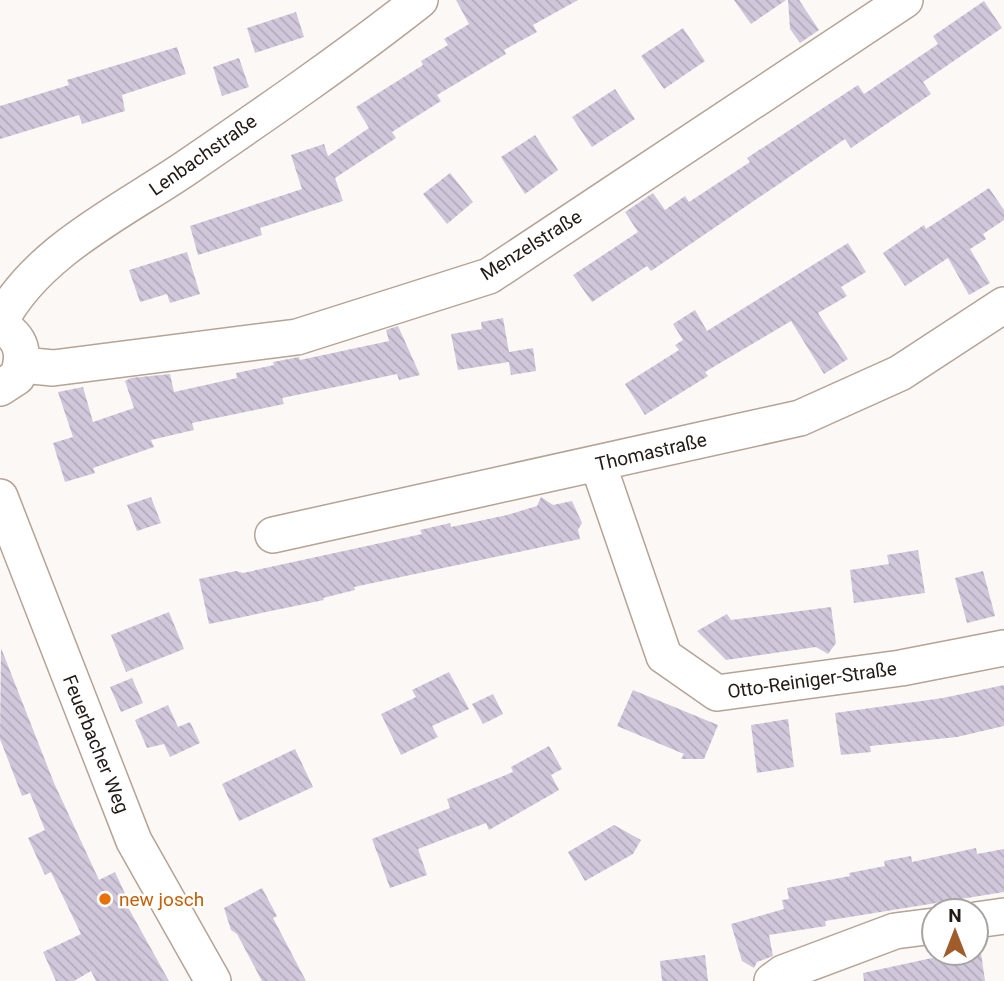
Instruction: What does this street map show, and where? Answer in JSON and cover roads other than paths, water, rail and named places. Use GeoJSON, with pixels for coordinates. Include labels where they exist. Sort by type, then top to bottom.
{"type":"FeatureCollection","features":[{"type":"Feature","properties":{"kind":"street","name":"Lenbachstraße"},"geometry":{"type":"LineString","coordinates":[[0,324],[11,301],[57,254],[187,167],[420,0]]}},
{"type":"Feature","properties":{"kind":"street","name":"Menzelstraße"},"geometry":{"type":"LineString","coordinates":[[11,376],[52,368],[297,338],[489,275],[905,0]]}},
{"type":"Feature","properties":{"kind":"street","name":"Thomastraße"},"geometry":{"type":"LineString","coordinates":[[273,535],[800,418],[900,373],[1004,305]]}},
{"type":"Feature","properties":{"kind":"street"},"geometry":{"type":"LineString","coordinates":[[0,324],[18,340],[23,352],[11,376]]}},
{"type":"Feature","properties":{"kind":"street","name":"Otto-Reiniger-Straße"},"geometry":{"type":"LineString","coordinates":[[598,464],[664,656],[717,693],[914,666],[1004,648]]}},
{"type":"Feature","properties":{"kind":"street","name":"Feuerbacher Weg"},"geometry":{"type":"LineString","coordinates":[[0,497],[134,841],[213,981]]}},
{"type":"Feature","properties":{"kind":"street"},"geometry":{"type":"LineString","coordinates":[[772,981],[783,973],[895,931],[920,928]]}},
{"type":"Feature","properties":{"kind":"place","name":"new josch"},"geometry":{"type":"Point","coordinates":[105,899]}}]}
